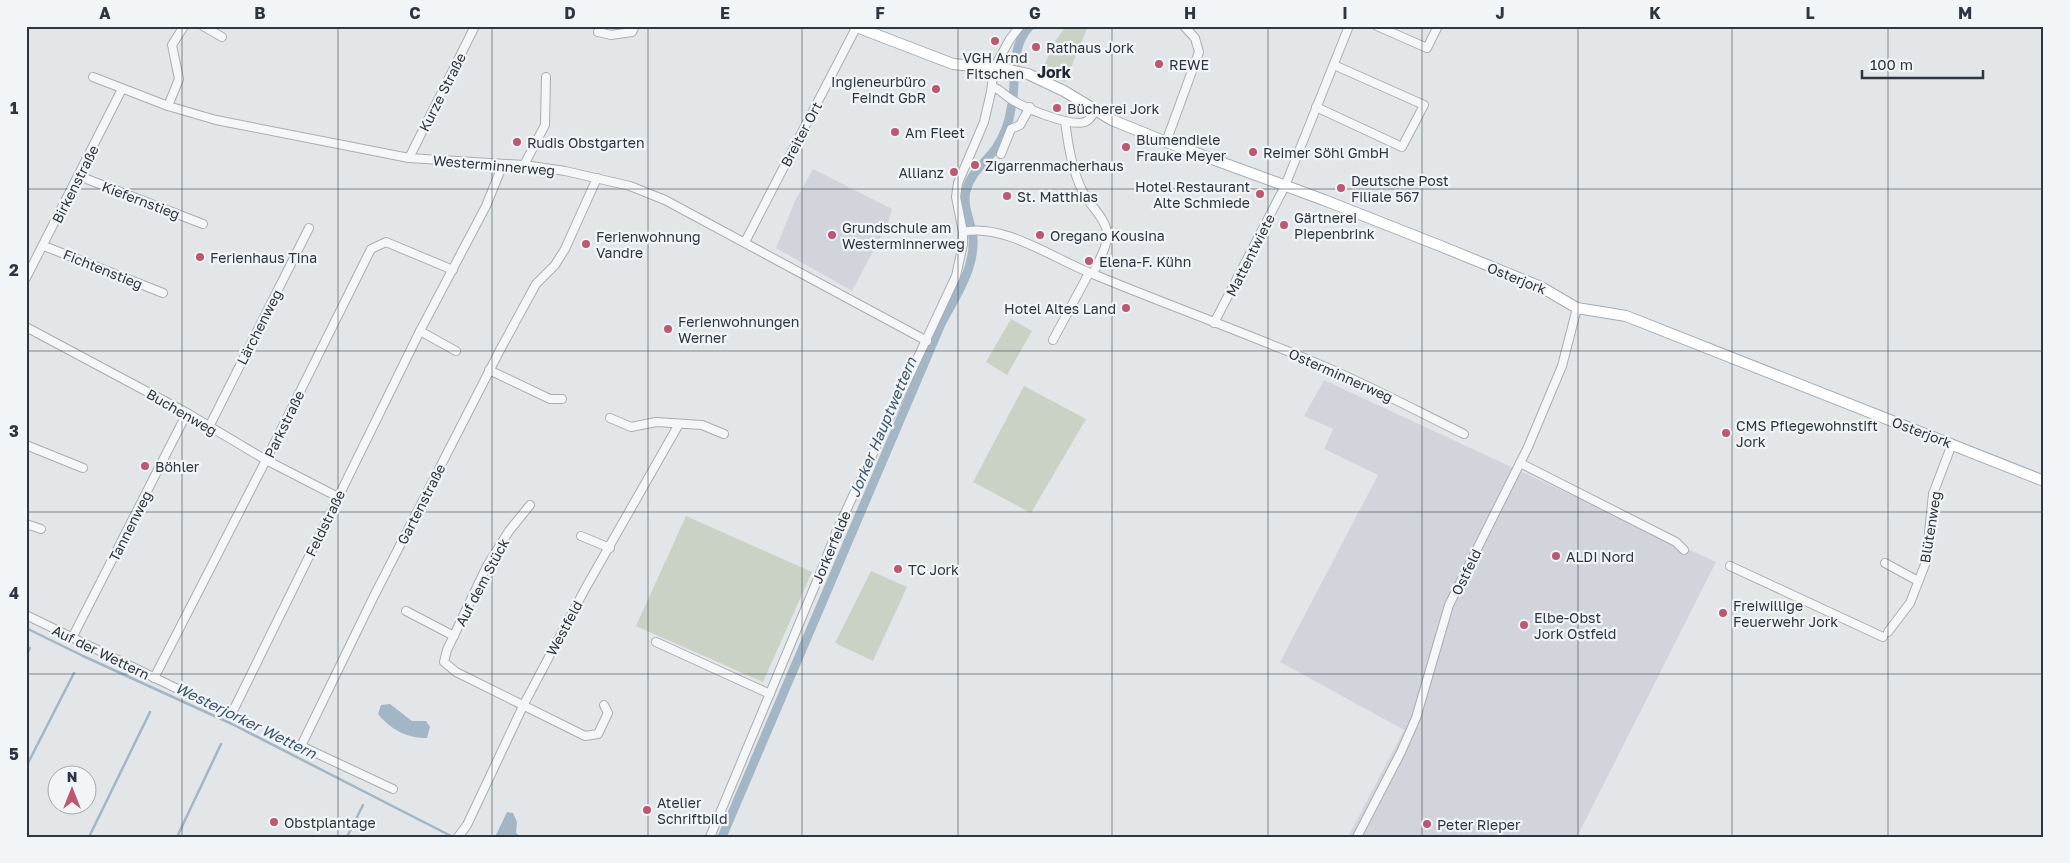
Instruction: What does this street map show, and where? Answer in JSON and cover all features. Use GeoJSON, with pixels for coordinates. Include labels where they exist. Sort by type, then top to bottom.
{"type":"FeatureCollection","features":[{"type":"Feature","properties":{"kind":"main road","name":"Osterjork"},"geometry":{"type":"LineString","coordinates":[[856,27],[953,64],[1015,70],[1064,91],[1118,123],[1324,200],[1541,287],[1577,308],[1626,316],[2044,481]]}},
{"type":"Feature","properties":{"kind":"street"},"geometry":{"type":"LineString","coordinates":[[168,106],[178,78],[172,45],[184,26]]}},
{"type":"Feature","properties":{"kind":"street"},"geometry":{"type":"LineString","coordinates":[[203,26],[222,36]]}},
{"type":"Feature","properties":{"kind":"street","name":"Kurze Straße"},"geometry":{"type":"LineString","coordinates":[[409,158],[475,26]]}},
{"type":"Feature","properties":{"kind":"street"},"geometry":{"type":"LineString","coordinates":[[598,32],[611,35],[632,32],[635,26]]}},
{"type":"Feature","properties":{"kind":"street"},"geometry":{"type":"LineString","coordinates":[[965,231],[957,206],[957,190],[984,122],[994,68],[1010,39],[1020,26]]}},
{"type":"Feature","properties":{"kind":"street"},"geometry":{"type":"LineString","coordinates":[[1166,142],[1199,52],[1195,38],[1184,26]]}},
{"type":"Feature","properties":{"kind":"street","name":"Mattentwiete"},"geometry":{"type":"LineString","coordinates":[[1214,323],[1285,186],[1350,26]]}},
{"type":"Feature","properties":{"kind":"street"},"geometry":{"type":"LineString","coordinates":[[1377,26],[1427,48],[1438,26]]}},
{"type":"Feature","properties":{"kind":"street","name":"Breiter Ort"},"geometry":{"type":"LineString","coordinates":[[745,242],[856,27]]}},
{"type":"Feature","properties":{"kind":"street"},"geometry":{"type":"LineString","coordinates":[[1316,107],[1402,147],[1424,105],[1334,65]]}},
{"type":"Feature","properties":{"kind":"street","name":"Westerminnerweg"},"geometry":{"type":"LineString","coordinates":[[93,77],[168,106],[216,120],[409,158],[524,165],[630,186],[665,200],[927,341]]}},
{"type":"Feature","properties":{"kind":"street"},"geometry":{"type":"LineString","coordinates":[[524,165],[545,125],[546,77]]}},
{"type":"Feature","properties":{"kind":"street"},"geometry":{"type":"LineString","coordinates":[[992,87],[999,89],[1013,100],[1049,117],[1065,121],[1084,122],[1090,119],[1096,111]]}},
{"type":"Feature","properties":{"kind":"street","name":"Birkenstraße"},"geometry":{"type":"LineString","coordinates":[[26,278],[44,246],[122,89]]}},
{"type":"Feature","properties":{"kind":"street"},"geometry":{"type":"LineString","coordinates":[[1001,154],[1011,129],[1020,124],[1030,107]]}},
{"type":"Feature","properties":{"kind":"street"},"geometry":{"type":"LineString","coordinates":[[1052,340],[1091,273],[1106,241],[1107,232],[1104,224],[1082,191],[1067,141],[1065,121]]}},
{"type":"Feature","properties":{"kind":"street","name":"Feldstraße"},"geometry":{"type":"LineString","coordinates":[[231,715],[420,331],[486,206],[503,164]]}},
{"type":"Feature","properties":{"kind":"street","name":"Kiefernstieg"},"geometry":{"type":"LineString","coordinates":[[79,176],[203,224]]}},
{"type":"Feature","properties":{"kind":"street","name":"Gartenstraße"},"geometry":{"type":"LineString","coordinates":[[393,789],[301,746],[489,370],[536,284],[555,265],[564,249],[597,178]]}},
{"type":"Feature","properties":{"kind":"street","name":"Lärchenweg"},"geometry":{"type":"LineString","coordinates":[[209,427],[309,228]]}},
{"type":"Feature","properties":{"kind":"street","name":"Osterminnerweg"},"geometry":{"type":"LineString","coordinates":[[965,231],[1008,236],[1024,241],[1091,273],[1336,371],[1464,434]]}},
{"type":"Feature","properties":{"kind":"street","name":"Jorkerfelde"},"geometry":{"type":"LineString","coordinates":[[710,837],[837,530],[956,276],[962,258],[965,231]]}},
{"type":"Feature","properties":{"kind":"street","name":"Parkstraße"},"geometry":{"type":"LineString","coordinates":[[154,678],[266,460],[371,249],[386,242],[453,270]]}},
{"type":"Feature","properties":{"kind":"street","name":"Fichtenstieg"},"geometry":{"type":"LineString","coordinates":[[44,246],[163,293]]}},
{"type":"Feature","properties":{"kind":"street","name":"Ostfeld"},"geometry":{"type":"LineString","coordinates":[[1357,837],[1401,752],[1416,718],[1456,589],[1520,463],[1560,372],[1577,308]]}},
{"type":"Feature","properties":{"kind":"street","name":"Buchenweg"},"geometry":{"type":"LineString","coordinates":[[26,327],[187,413],[266,460],[338,497]]}},
{"type":"Feature","properties":{"kind":"street"},"geometry":{"type":"LineString","coordinates":[[420,331],[456,351]]}},
{"type":"Feature","properties":{"kind":"street"},"geometry":{"type":"LineString","coordinates":[[489,370],[550,399],[562,399]]}},
{"type":"Feature","properties":{"kind":"street","name":"Tannenweg"},"geometry":{"type":"LineString","coordinates":[[72,638],[187,413]]}},
{"type":"Feature","properties":{"kind":"street"},"geometry":{"type":"LineString","coordinates":[[610,418],[631,427],[656,422],[702,425],[724,434]]}},
{"type":"Feature","properties":{"kind":"street","name":"Westfeld"},"geometry":{"type":"LineString","coordinates":[[459,835],[467,824],[524,704],[585,589],[679,424]]}},
{"type":"Feature","properties":{"kind":"street","name":"Blütenweg"},"geometry":{"type":"LineString","coordinates":[[1730,566],[1886,634],[1910,603],[1926,562],[1933,494],[1952,444]]}},
{"type":"Feature","properties":{"kind":"street"},"geometry":{"type":"LineString","coordinates":[[26,445],[83,468]]}},
{"type":"Feature","properties":{"kind":"street"},"geometry":{"type":"LineString","coordinates":[[1520,463],[1676,542],[1684,550]]}},
{"type":"Feature","properties":{"kind":"street","name":"Auf dem Stück"},"geometry":{"type":"LineString","coordinates":[[524,704],[456,672],[444,662],[447,650],[487,566],[509,531],[530,505]]}},
{"type":"Feature","properties":{"kind":"street"},"geometry":{"type":"LineString","coordinates":[[26,524],[41,530]]}},
{"type":"Feature","properties":{"kind":"street"},"geometry":{"type":"LineString","coordinates":[[582,536],[610,548]]}},
{"type":"Feature","properties":{"kind":"street","name":"Blütenweg"},"geometry":{"type":"LineString","coordinates":[[1885,563],[1918,581]]}},
{"type":"Feature","properties":{"kind":"street","name":"Auf dem Stück"},"geometry":{"type":"LineString","coordinates":[[406,611],[454,636]]}},
{"type":"Feature","properties":{"kind":"street","name":"Auf der Wettern"},"geometry":{"type":"LineString","coordinates":[[26,616],[231,715]]}},
{"type":"Feature","properties":{"kind":"street"},"geometry":{"type":"LineString","coordinates":[[656,642],[770,694]]}},
{"type":"Feature","properties":{"kind":"street"},"geometry":{"type":"LineString","coordinates":[[524,704],[585,736],[598,734],[608,713],[604,705]]}},
{"type":"Feature","properties":{"kind":"shaded area"},"geometry":{"type":"Polygon","coordinates":[[[1066,26],[1088,26],[1065,82],[1041,72],[1056,40],[1066,26]]]}},
{"type":"Feature","properties":{"kind":"shaded area","name":"Grundschule am Westerminnerweg"},"geometry":{"type":"Polygon","coordinates":[[[813,169],[892,209],[888,223],[852,291],[776,248],[795,201],[813,169]]]}},
{"type":"Feature","properties":{"kind":"shaded area"},"geometry":{"type":"Polygon","coordinates":[[[1011,319],[1032,331],[1007,375],[986,362],[1011,319]]]}},
{"type":"Feature","properties":{"kind":"shaded area"},"geometry":{"type":"Polygon","coordinates":[[[1324,380],[1716,562],[1577,837],[1348,837],[1404,730],[1280,662],[1378,475],[1324,449],[1333,429],[1304,416],[1324,380]]]}},
{"type":"Feature","properties":{"kind":"shaded area"},"geometry":{"type":"Polygon","coordinates":[[[1024,386],[1086,419],[1031,513],[973,482],[1024,386]]]}},
{"type":"Feature","properties":{"kind":"shaded area"},"geometry":{"type":"Polygon","coordinates":[[[686,516],[812,572],[763,682],[636,626],[686,516]]]}},
{"type":"Feature","properties":{"kind":"shaded area"},"geometry":{"type":"Polygon","coordinates":[[[871,571],[907,587],[873,661],[835,643],[871,571]]]}},
{"type":"Feature","properties":{"kind":"water"},"geometry":{"type":"Polygon","coordinates":[[[390,704],[412,721],[426,721],[430,727],[427,738],[406,735],[388,724],[378,714],[381,705],[390,704]]]}},
{"type":"Feature","properties":{"kind":"water"},"geometry":{"type":"Polygon","coordinates":[[[507,812],[513,813],[517,822],[516,833],[521,837],[495,837],[507,812]]]}},
{"type":"Feature","properties":{"kind":"waterway","name":"Jorker Hauptwettern"},"geometry":{"type":"LineString","coordinates":[[722,837],[941,324],[967,272],[971,261],[973,239],[965,203],[966,191],[971,179],[996,148],[1006,129],[1013,98],[1016,55],[1023,35],[1030,26]]}},
{"type":"Feature","properties":{"kind":"waterway","name":"Westerjorker Wettern"},"geometry":{"type":"LineString","coordinates":[[26,628],[232,724],[453,837]]}},
{"type":"Feature","properties":{"kind":"waterway"},"geometry":{"type":"LineString","coordinates":[[26,656],[30,648]]}},
{"type":"Feature","properties":{"kind":"waterway"},"geometry":{"type":"LineString","coordinates":[[26,767],[74,673]]}},
{"type":"Feature","properties":{"kind":"waterway"},"geometry":{"type":"LineString","coordinates":[[89,837],[150,712]]}},
{"type":"Feature","properties":{"kind":"waterway"},"geometry":{"type":"LineString","coordinates":[[177,837],[221,744]]}},
{"type":"Feature","properties":{"kind":"waterway"},"geometry":{"type":"LineString","coordinates":[[347,837],[363,805]]}},
{"type":"Feature","properties":{"kind":"place","name":"VGH Arnd Fitschen"},"geometry":{"type":"Point","coordinates":[995,41]}},
{"type":"Feature","properties":{"kind":"place","name":"Rathaus Jork"},"geometry":{"type":"Point","coordinates":[1036,47]}},
{"type":"Feature","properties":{"kind":"place","name":"REWE"},"geometry":{"type":"Point","coordinates":[1159,64]}},
{"type":"Feature","properties":{"kind":"place","name":"Ingieneurbüro Feindt GbR"},"geometry":{"type":"Point","coordinates":[936,89]}},
{"type":"Feature","properties":{"kind":"place","name":"Bücherei Jork"},"geometry":{"type":"Point","coordinates":[1057,108]}},
{"type":"Feature","properties":{"kind":"place","name":"Am Fleet"},"geometry":{"type":"Point","coordinates":[895,132]}},
{"type":"Feature","properties":{"kind":"place","name":"Rudis Obstgarten"},"geometry":{"type":"Point","coordinates":[517,142]}},
{"type":"Feature","properties":{"kind":"place","name":"Blumendiele Frauke Meyer"},"geometry":{"type":"Point","coordinates":[1126,147]}},
{"type":"Feature","properties":{"kind":"place","name":"Reimer Söhl GmbH"},"geometry":{"type":"Point","coordinates":[1253,152]}},
{"type":"Feature","properties":{"kind":"place","name":"Zigarrenmacherhaus"},"geometry":{"type":"Point","coordinates":[975,165]}},
{"type":"Feature","properties":{"kind":"place","name":"Allianz"},"geometry":{"type":"Point","coordinates":[954,172]}},
{"type":"Feature","properties":{"kind":"place","name":"Deutsche Post Filiale 567"},"geometry":{"type":"Point","coordinates":[1341,188]}},
{"type":"Feature","properties":{"kind":"place","name":"Hotel Restaurant Alte Schmiede"},"geometry":{"type":"Point","coordinates":[1260,194]}},
{"type":"Feature","properties":{"kind":"place","name":"St. Matthias"},"geometry":{"type":"Point","coordinates":[1007,196]}},
{"type":"Feature","properties":{"kind":"place","name":"Gärtnerei Piepenbrink"},"geometry":{"type":"Point","coordinates":[1284,225]}},
{"type":"Feature","properties":{"kind":"place","name":"Grundschule am Westerminnerweg"},"geometry":{"type":"Point","coordinates":[832,235]}},
{"type":"Feature","properties":{"kind":"place","name":"Oregano Kousina"},"geometry":{"type":"Point","coordinates":[1040,235]}},
{"type":"Feature","properties":{"kind":"place","name":"Ferienwohnung Vandre"},"geometry":{"type":"Point","coordinates":[586,244]}},
{"type":"Feature","properties":{"kind":"place","name":"Ferienhaus Tina"},"geometry":{"type":"Point","coordinates":[200,257]}},
{"type":"Feature","properties":{"kind":"place","name":"Elena-F. Kühn"},"geometry":{"type":"Point","coordinates":[1089,261]}},
{"type":"Feature","properties":{"kind":"place","name":"Hotel Altes Land"},"geometry":{"type":"Point","coordinates":[1126,308]}},
{"type":"Feature","properties":{"kind":"place","name":"Ferienwohnungen Werner"},"geometry":{"type":"Point","coordinates":[668,329]}},
{"type":"Feature","properties":{"kind":"place","name":"CMS Pflegewohnstift Jork"},"geometry":{"type":"Point","coordinates":[1726,433]}},
{"type":"Feature","properties":{"kind":"place","name":"Böhler"},"geometry":{"type":"Point","coordinates":[145,466]}},
{"type":"Feature","properties":{"kind":"place","name":"ALDI Nord"},"geometry":{"type":"Point","coordinates":[1556,556]}},
{"type":"Feature","properties":{"kind":"place","name":"TC Jork"},"geometry":{"type":"Point","coordinates":[898,569]}},
{"type":"Feature","properties":{"kind":"place","name":"Freiwillige Feuerwehr Jork"},"geometry":{"type":"Point","coordinates":[1723,613]}},
{"type":"Feature","properties":{"kind":"place","name":"Elbe-Obst Jork Ostfeld"},"geometry":{"type":"Point","coordinates":[1524,625]}},
{"type":"Feature","properties":{"kind":"place","name":"Atelier Schriftbild"},"geometry":{"type":"Point","coordinates":[647,810]}},
{"type":"Feature","properties":{"kind":"place","name":"Obstplantage"},"geometry":{"type":"Point","coordinates":[274,822]}},
{"type":"Feature","properties":{"kind":"place","name":"Peter Rieper"},"geometry":{"type":"Point","coordinates":[1427,824]}},
{"type":"Feature","properties":{"kind":"district","name":"Jork"},"geometry":{"type":"Point","coordinates":[1054,72]}}]}
